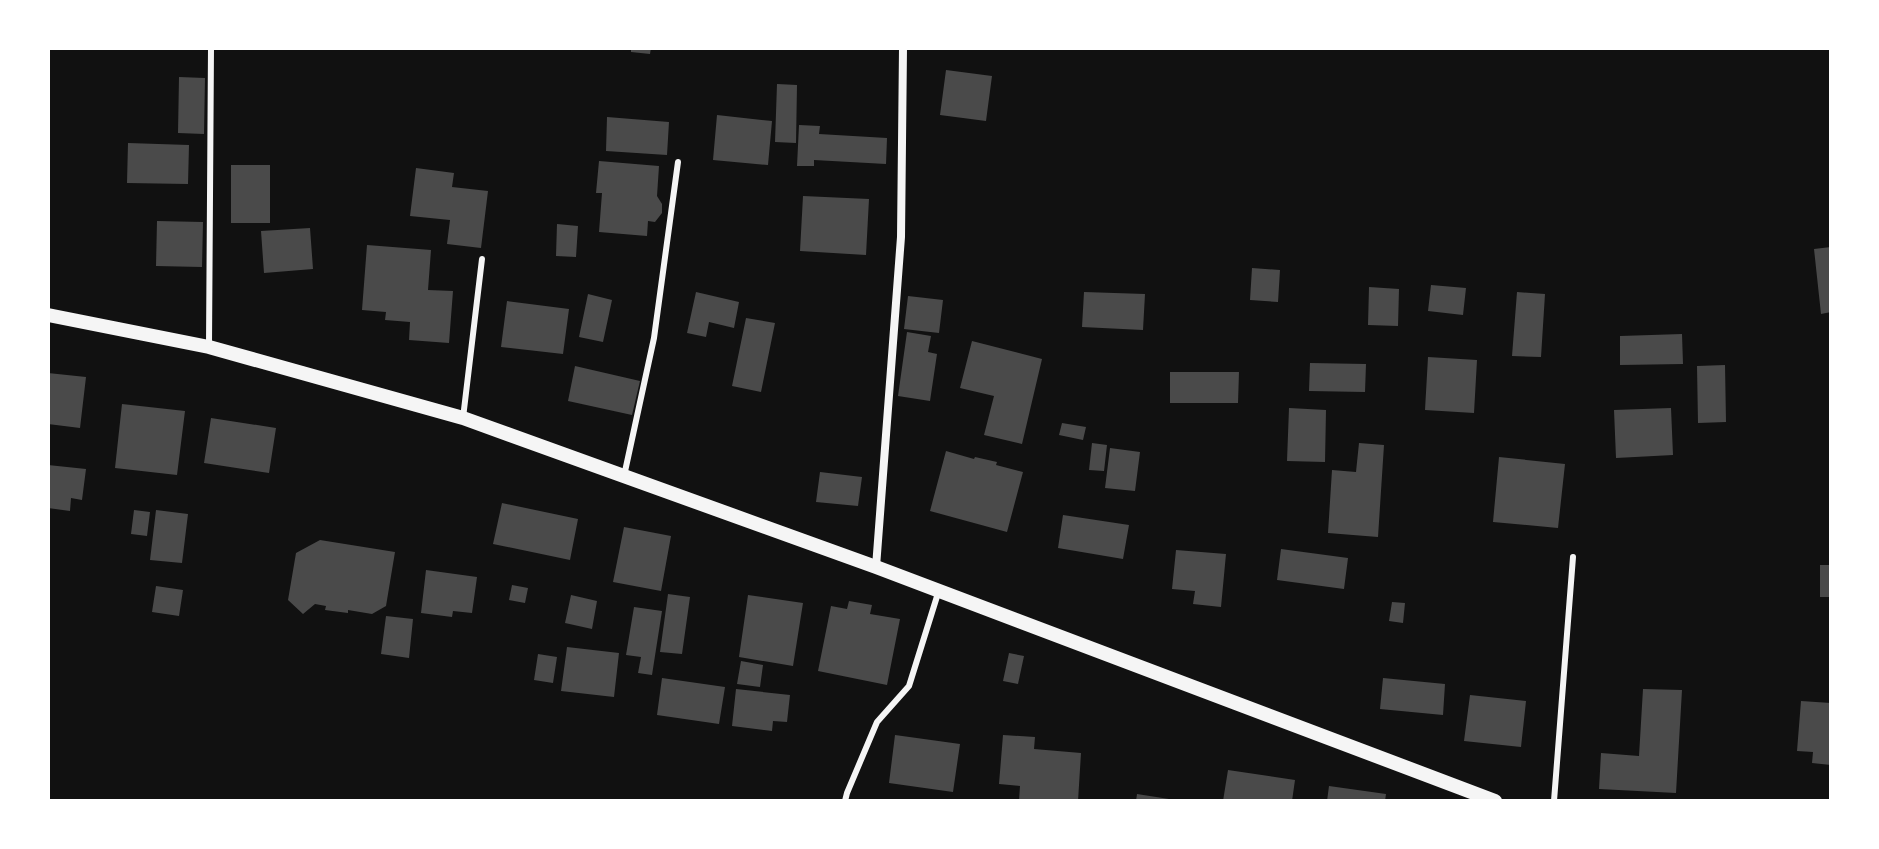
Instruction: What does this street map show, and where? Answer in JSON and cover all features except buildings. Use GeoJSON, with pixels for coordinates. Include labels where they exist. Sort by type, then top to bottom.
{"type":"FeatureCollection","features":[{"type":"Feature","properties":{"kind":"street"},"geometry":{"type":"LineString","coordinates":[[876,567],[901,237],[903,48]]}},
{"type":"Feature","properties":{"kind":"street"},"geometry":{"type":"LineString","coordinates":[[48,315],[209,347],[463,418],[939,590],[1495,801]]}},
{"type":"Feature","properties":{"kind":"lane"},"geometry":{"type":"LineString","coordinates":[[209,347],[211,48]]}},
{"type":"Feature","properties":{"kind":"lane"},"geometry":{"type":"LineString","coordinates":[[624,476],[654,338],[678,162]]}},
{"type":"Feature","properties":{"kind":"lane"},"geometry":{"type":"LineString","coordinates":[[463,418],[482,259]]}},
{"type":"Feature","properties":{"kind":"lane"},"geometry":{"type":"LineString","coordinates":[[1554,801],[1573,557]]}},
{"type":"Feature","properties":{"kind":"lane"},"geometry":{"type":"LineString","coordinates":[[845,801],[877,722],[909,686],[939,590]]}}]}
